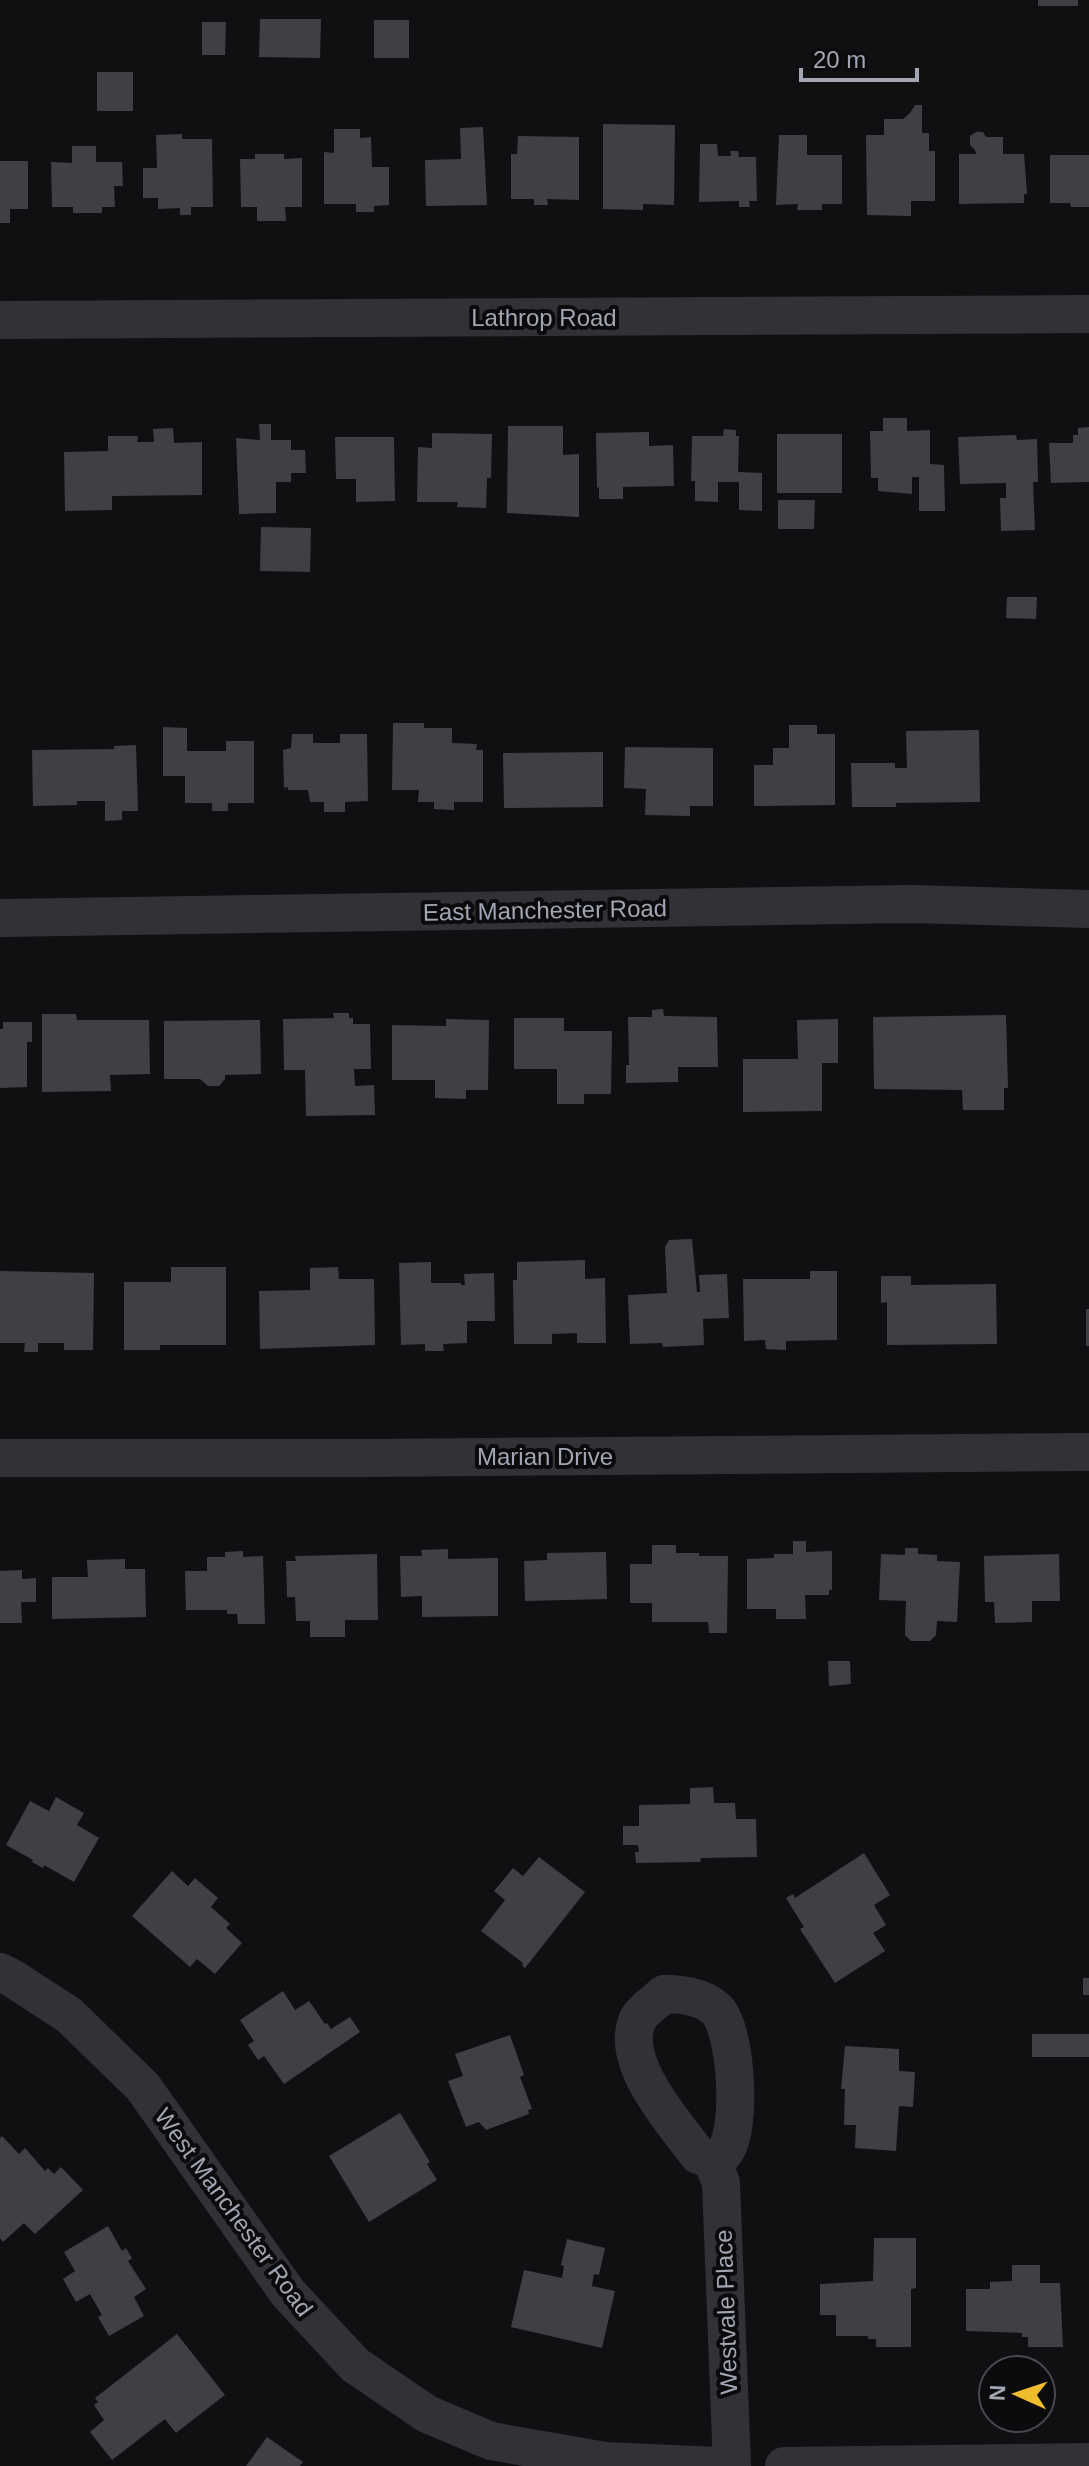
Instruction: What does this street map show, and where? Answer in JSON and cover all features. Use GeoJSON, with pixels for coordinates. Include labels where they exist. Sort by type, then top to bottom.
{"type":"FeatureCollection","features":[{"type":"Feature","properties":{"kind":"street","name":"Lathrop Road"},"geometry":{"type":"LineString","coordinates":[[0,320],[1089,314]]}},
{"type":"Feature","properties":{"kind":"street","name":"East Manchester Road"},"geometry":{"type":"LineString","coordinates":[[0,918],[912,904],[1089,909]]}},
{"type":"Feature","properties":{"kind":"street","name":"Marian Drive"},"geometry":{"type":"LineString","coordinates":[[0,1458],[1089,1452]]}},
{"type":"Feature","properties":{"kind":"street","name":"West Manchester Road"},"geometry":{"type":"LineString","coordinates":[[0,1972],[69,2015],[143,2087],[288,2293],[355,2365],[427,2414],[491,2441],[605,2461],[717,2466]]}},
{"type":"Feature","properties":{"kind":"street","name":"Westvale Place"},"geometry":{"type":"LineString","coordinates":[[712,2160],[721,2183],[732,2466]]}},
{"type":"Feature","properties":{"kind":"street"},"geometry":{"type":"LineString","coordinates":[[784,2466],[1089,2462]]}},
{"type":"Feature","properties":{"kind":"building"},"geometry":{"type":"Polygon","coordinates":[[[1038,0],[1078,0],[1078,6],[1038,6],[1038,0]]]}},
{"type":"Feature","properties":{"kind":"building"},"geometry":{"type":"Polygon","coordinates":[[[260,19],[321,19],[320,58],[259,57],[260,19]]]}},
{"type":"Feature","properties":{"kind":"building"},"geometry":{"type":"Polygon","coordinates":[[[374,20],[409,20],[409,58],[374,58],[374,20]]]}},
{"type":"Feature","properties":{"kind":"building"},"geometry":{"type":"Polygon","coordinates":[[[202,22],[226,22],[225,55],[202,55],[202,22]]]}},
{"type":"Feature","properties":{"kind":"building"},"geometry":{"type":"Polygon","coordinates":[[[97,72],[133,72],[133,111],[97,111],[97,72]]]}},
{"type":"Feature","properties":{"kind":"building"},"geometry":{"type":"Polygon","coordinates":[[[915,105],[922,105],[922,133],[929,133],[929,151],[935,151],[935,201],[911,201],[911,216],[867,215],[866,135],[884,135],[884,119],[903,119],[915,105]]]}},
{"type":"Feature","properties":{"kind":"building"},"geometry":{"type":"Polygon","coordinates":[[[603,124],[675,125],[674,205],[643,204],[643,210],[603,209],[603,124]]]}},
{"type":"Feature","properties":{"kind":"building"},"geometry":{"type":"Polygon","coordinates":[[[483,127],[487,205],[426,206],[425,160],[461,159],[460,128],[483,127]]]}},
{"type":"Feature","properties":{"kind":"building"},"geometry":{"type":"Polygon","coordinates":[[[334,129],[360,129],[360,138],[371,137],[372,167],[389,167],[389,205],[374,206],[374,212],[356,212],[356,204],[324,204],[324,152],[334,153],[334,129]]]}},
{"type":"Feature","properties":{"kind":"building"},"geometry":{"type":"Polygon","coordinates":[[[983,132],[986,137],[1003,137],[1003,154],[1024,154],[1027,194],[1024,194],[1024,203],[959,204],[959,154],[976,154],[970,145],[970,136],[983,132]]]}},
{"type":"Feature","properties":{"kind":"building"},"geometry":{"type":"Polygon","coordinates":[[[182,134],[182,139],[212,139],[213,207],[191,207],[191,215],[180,215],[180,208],[158,209],[158,198],[143,198],[143,168],[157,168],[156,135],[182,134]]]}},
{"type":"Feature","properties":{"kind":"building"},"geometry":{"type":"Polygon","coordinates":[[[779,135],[807,135],[807,155],[842,155],[842,204],[822,204],[822,210],[797,210],[798,204],[776,205],[779,135]]]}},
{"type":"Feature","properties":{"kind":"building"},"geometry":{"type":"Polygon","coordinates":[[[518,136],[579,137],[579,200],[547,199],[548,205],[534,205],[534,199],[511,199],[511,154],[517,154],[518,136]]]}},
{"type":"Feature","properties":{"kind":"building"},"geometry":{"type":"Polygon","coordinates":[[[700,144],[717,144],[718,156],[731,156],[730,151],[738,151],[739,157],[756,157],[757,201],[749,201],[750,207],[739,207],[739,201],[699,202],[700,144]]]}},
{"type":"Feature","properties":{"kind":"building"},"geometry":{"type":"Polygon","coordinates":[[[72,146],[96,146],[96,162],[122,162],[123,186],[114,186],[115,207],[102,207],[102,213],[73,213],[73,207],[52,207],[51,162],[72,163],[72,146]]]}},
{"type":"Feature","properties":{"kind":"building"},"geometry":{"type":"Polygon","coordinates":[[[255,154],[284,154],[284,159],[302,158],[302,207],[285,207],[286,221],[257,221],[257,207],[241,207],[240,159],[255,159],[255,154]]]}},
{"type":"Feature","properties":{"kind":"building"},"geometry":{"type":"Polygon","coordinates":[[[1050,155],[1089,155],[1089,207],[1050,203],[1050,155]]]}},
{"type":"Feature","properties":{"kind":"building"},"geometry":{"type":"Polygon","coordinates":[[[0,161],[28,161],[28,209],[10,209],[10,223],[0,223],[0,161]]]}},
{"type":"Feature","properties":{"kind":"building"},"geometry":{"type":"Polygon","coordinates":[[[883,418],[907,418],[907,431],[930,430],[930,464],[944,465],[945,511],[919,511],[919,477],[912,477],[912,494],[878,491],[878,478],[871,478],[870,431],[883,431],[883,418]]]}},
{"type":"Feature","properties":{"kind":"building"},"geometry":{"type":"Polygon","coordinates":[[[259,424],[271,424],[271,440],[291,440],[291,450],[305,450],[306,473],[291,473],[291,482],[276,482],[276,513],[239,514],[236,438],[260,440],[259,424]]]}},
{"type":"Feature","properties":{"kind":"building"},"geometry":{"type":"Polygon","coordinates":[[[508,426],[563,426],[563,455],[579,454],[579,517],[507,513],[508,426]]]}},
{"type":"Feature","properties":{"kind":"building"},"geometry":{"type":"Polygon","coordinates":[[[1089,427],[1089,482],[1051,483],[1049,443],[1073,443],[1073,435],[1078,435],[1078,428],[1089,427]]]}},
{"type":"Feature","properties":{"kind":"building"},"geometry":{"type":"Polygon","coordinates":[[[173,428],[174,443],[202,442],[202,495],[112,496],[112,510],[65,511],[64,452],[108,451],[108,436],[138,436],[137,442],[154,442],[153,429],[173,428]]]}},
{"type":"Feature","properties":{"kind":"building"},"geometry":{"type":"Polygon","coordinates":[[[724,429],[736,430],[736,436],[739,436],[738,472],[762,473],[762,511],[739,510],[739,482],[718,482],[718,502],[695,501],[695,481],[691,481],[692,436],[723,436],[724,429]]]}},
{"type":"Feature","properties":{"kind":"building"},"geometry":{"type":"Polygon","coordinates":[[[649,432],[649,446],[673,445],[674,486],[623,487],[623,499],[599,499],[596,433],[649,432]]]}},
{"type":"Feature","properties":{"kind":"building"},"geometry":{"type":"Polygon","coordinates":[[[432,433],[492,434],[491,478],[487,478],[486,508],[457,507],[458,502],[417,502],[418,447],[432,448],[432,433]]]}},
{"type":"Feature","properties":{"kind":"building"},"geometry":{"type":"Polygon","coordinates":[[[777,434],[842,434],[842,493],[777,493],[777,434]]]}},
{"type":"Feature","properties":{"kind":"building"},"geometry":{"type":"Polygon","coordinates":[[[1016,435],[1017,440],[1037,439],[1038,482],[1033,482],[1035,530],[1001,531],[1000,498],[1006,498],[1006,483],[960,484],[958,437],[1016,435]]]}},
{"type":"Feature","properties":{"kind":"building"},"geometry":{"type":"Polygon","coordinates":[[[335,437],[394,437],[395,501],[356,502],[356,479],[336,479],[335,437]]]}},
{"type":"Feature","properties":{"kind":"building"},"geometry":{"type":"Polygon","coordinates":[[[778,500],[815,500],[814,529],[778,529],[778,500]]]}},
{"type":"Feature","properties":{"kind":"building"},"geometry":{"type":"Polygon","coordinates":[[[261,527],[311,528],[310,572],[260,571],[261,527]]]}},
{"type":"Feature","properties":{"kind":"building"},"geometry":{"type":"Polygon","coordinates":[[[1007,597],[1037,597],[1036,619],[1006,618],[1007,597]]]}},
{"type":"Feature","properties":{"kind":"building"},"geometry":{"type":"Polygon","coordinates":[[[393,723],[424,723],[424,728],[452,728],[452,743],[477,744],[476,750],[483,750],[483,802],[454,802],[454,810],[434,809],[434,802],[418,802],[419,790],[392,790],[393,723]]]}},
{"type":"Feature","properties":{"kind":"building"},"geometry":{"type":"Polygon","coordinates":[[[789,725],[817,725],[817,734],[835,734],[835,805],[754,806],[754,765],[773,765],[773,748],[789,748],[789,725]]]}},
{"type":"Feature","properties":{"kind":"building"},"geometry":{"type":"Polygon","coordinates":[[[163,727],[187,728],[187,751],[226,751],[226,741],[254,741],[254,803],[228,803],[228,811],[212,811],[212,803],[185,803],[185,776],[163,776],[163,727]]]}},
{"type":"Feature","properties":{"kind":"building"},"geometry":{"type":"Polygon","coordinates":[[[979,730],[980,802],[852,807],[851,763],[895,763],[895,768],[907,768],[906,731],[979,730]]]}},
{"type":"Feature","properties":{"kind":"building"},"geometry":{"type":"Polygon","coordinates":[[[292,734],[313,734],[313,743],[340,743],[340,734],[367,734],[368,801],[345,802],[345,812],[324,812],[324,802],[310,802],[308,790],[284,788],[283,750],[291,748],[292,734]]]}},
{"type":"Feature","properties":{"kind":"building"},"geometry":{"type":"Polygon","coordinates":[[[136,745],[138,811],[122,811],[122,820],[105,821],[105,801],[33,806],[32,750],[114,749],[114,746],[136,745]]]}},
{"type":"Feature","properties":{"kind":"building"},"geometry":{"type":"Polygon","coordinates":[[[625,747],[713,748],[713,806],[690,806],[690,816],[645,815],[646,789],[624,788],[625,747]]]}},
{"type":"Feature","properties":{"kind":"building"},"geometry":{"type":"Polygon","coordinates":[[[603,752],[603,807],[504,808],[503,753],[603,752]]]}},
{"type":"Feature","properties":{"kind":"building"},"geometry":{"type":"Polygon","coordinates":[[[663,1009],[664,1016],[717,1017],[718,1067],[678,1067],[678,1082],[626,1083],[626,1065],[629,1065],[628,1017],[652,1017],[652,1010],[663,1009]]]}},
{"type":"Feature","properties":{"kind":"building"},"geometry":{"type":"Polygon","coordinates":[[[333,1013],[349,1013],[353,1024],[370,1024],[371,1069],[354,1069],[355,1086],[374,1085],[375,1115],[306,1116],[305,1070],[284,1070],[283,1019],[334,1018],[333,1013]]]}},
{"type":"Feature","properties":{"kind":"building"},"geometry":{"type":"Polygon","coordinates":[[[42,1014],[76,1014],[77,1020],[149,1020],[150,1074],[110,1075],[111,1091],[42,1092],[42,1014]]]}},
{"type":"Feature","properties":{"kind":"building"},"geometry":{"type":"Polygon","coordinates":[[[1006,1015],[1008,1088],[1004,1088],[1004,1110],[963,1110],[962,1090],[874,1089],[873,1017],[1006,1015]]]}},
{"type":"Feature","properties":{"kind":"building"},"geometry":{"type":"Polygon","coordinates":[[[514,1018],[564,1018],[564,1031],[612,1031],[611,1094],[584,1094],[584,1104],[557,1104],[557,1069],[514,1069],[514,1018]]]}},
{"type":"Feature","properties":{"kind":"building"},"geometry":{"type":"Polygon","coordinates":[[[446,1019],[489,1020],[488,1090],[466,1090],[466,1099],[435,1098],[435,1080],[392,1080],[392,1025],[446,1026],[446,1019]]]}},
{"type":"Feature","properties":{"kind":"building"},"geometry":{"type":"Polygon","coordinates":[[[838,1019],[838,1063],[822,1063],[822,1111],[743,1112],[743,1059],[798,1059],[797,1020],[838,1019]]]}},
{"type":"Feature","properties":{"kind":"building"},"geometry":{"type":"Polygon","coordinates":[[[260,1020],[261,1074],[225,1075],[219,1086],[208,1086],[200,1079],[164,1079],[164,1021],[260,1020]]]}},
{"type":"Feature","properties":{"kind":"building"},"geometry":{"type":"Polygon","coordinates":[[[3,1022],[32,1022],[32,1042],[27,1042],[27,1087],[0,1088],[0,1029],[3,1029],[3,1022]]]}},
{"type":"Feature","properties":{"kind":"building"},"geometry":{"type":"Polygon","coordinates":[[[692,1239],[697,1292],[700,1292],[699,1275],[727,1274],[729,1318],[703,1319],[704,1345],[663,1347],[662,1343],[630,1344],[628,1295],[667,1293],[665,1247],[669,1240],[692,1239]]]}},
{"type":"Feature","properties":{"kind":"building"},"geometry":{"type":"Polygon","coordinates":[[[585,1260],[585,1279],[605,1278],[606,1343],[577,1343],[577,1333],[552,1334],[552,1344],[514,1344],[513,1280],[517,1280],[517,1262],[585,1260]]]}},
{"type":"Feature","properties":{"kind":"building"},"geometry":{"type":"Polygon","coordinates":[[[431,1262],[431,1283],[465,1285],[464,1274],[494,1273],[495,1321],[467,1321],[467,1343],[443,1344],[444,1351],[425,1351],[425,1344],[401,1345],[399,1263],[431,1262]]]}},
{"type":"Feature","properties":{"kind":"building"},"geometry":{"type":"Polygon","coordinates":[[[171,1267],[226,1267],[226,1345],[160,1345],[160,1350],[124,1350],[124,1282],[171,1282],[171,1267]]]}},
{"type":"Feature","properties":{"kind":"building"},"geometry":{"type":"Polygon","coordinates":[[[338,1267],[339,1279],[374,1279],[375,1345],[260,1349],[259,1291],[310,1290],[310,1268],[338,1267]]]}},
{"type":"Feature","properties":{"kind":"building"},"geometry":{"type":"Polygon","coordinates":[[[0,1271],[94,1273],[93,1350],[64,1350],[64,1343],[38,1343],[38,1352],[24,1352],[25,1343],[0,1343],[0,1271]]]}},
{"type":"Feature","properties":{"kind":"building"},"geometry":{"type":"Polygon","coordinates":[[[810,1271],[837,1271],[837,1340],[786,1341],[786,1350],[766,1349],[765,1340],[744,1341],[743,1279],[810,1279],[810,1271]]]}},
{"type":"Feature","properties":{"kind":"building"},"geometry":{"type":"Polygon","coordinates":[[[881,1276],[911,1276],[911,1285],[996,1284],[997,1344],[887,1345],[887,1302],[881,1303],[881,1276]]]}},
{"type":"Feature","properties":{"kind":"building"},"geometry":{"type":"Polygon","coordinates":[[[1086,1309],[1089,1309],[1089,1346],[1086,1346],[1086,1309]]]}},
{"type":"Feature","properties":{"kind":"building"},"geometry":{"type":"Polygon","coordinates":[[[793,1541],[806,1541],[806,1552],[832,1551],[832,1590],[829,1590],[829,1595],[805,1595],[806,1619],[776,1619],[776,1609],[747,1609],[747,1559],[793,1554],[793,1541]]]}},
{"type":"Feature","properties":{"kind":"building"},"geometry":{"type":"Polygon","coordinates":[[[652,1545],[676,1545],[676,1553],[728,1556],[727,1633],[709,1633],[708,1622],[652,1622],[652,1603],[630,1603],[630,1564],[652,1564],[652,1545]]]}},
{"type":"Feature","properties":{"kind":"building"},"geometry":{"type":"Polygon","coordinates":[[[905,1548],[918,1548],[918,1554],[937,1555],[937,1561],[960,1562],[957,1622],[937,1621],[936,1635],[930,1641],[911,1641],[905,1635],[906,1601],[879,1600],[881,1554],[905,1555],[905,1548]]]}},
{"type":"Feature","properties":{"kind":"building"},"geometry":{"type":"Polygon","coordinates":[[[448,1549],[448,1559],[498,1558],[498,1616],[422,1617],[422,1596],[401,1597],[400,1556],[422,1556],[421,1550],[448,1549]]]}},
{"type":"Feature","properties":{"kind":"building"},"geometry":{"type":"Polygon","coordinates":[[[243,1551],[243,1557],[263,1556],[265,1624],[238,1624],[237,1614],[227,1614],[227,1610],[186,1610],[185,1571],[207,1571],[207,1557],[225,1557],[225,1552],[243,1551]]]}},
{"type":"Feature","properties":{"kind":"building"},"geometry":{"type":"Polygon","coordinates":[[[606,1552],[607,1599],[525,1601],[524,1561],[547,1560],[547,1553],[606,1552]]]}},
{"type":"Feature","properties":{"kind":"building"},"geometry":{"type":"Polygon","coordinates":[[[377,1554],[378,1620],[345,1620],[345,1637],[310,1637],[310,1621],[296,1621],[295,1597],[287,1597],[286,1561],[296,1561],[295,1556],[377,1554]]]}},
{"type":"Feature","properties":{"kind":"building"},"geometry":{"type":"Polygon","coordinates":[[[1059,1554],[1060,1601],[1032,1601],[1032,1622],[995,1623],[994,1602],[985,1602],[984,1556],[1059,1554]]]}},
{"type":"Feature","properties":{"kind":"building"},"geometry":{"type":"Polygon","coordinates":[[[125,1559],[125,1569],[145,1569],[146,1617],[52,1619],[52,1577],[88,1577],[87,1560],[125,1559]]]}},
{"type":"Feature","properties":{"kind":"building"},"geometry":{"type":"Polygon","coordinates":[[[22,1570],[22,1579],[36,1578],[36,1602],[21,1602],[22,1623],[0,1623],[0,1571],[22,1570]]]}},
{"type":"Feature","properties":{"kind":"building"},"geometry":{"type":"Polygon","coordinates":[[[828,1661],[850,1661],[851,1684],[829,1686],[828,1661]]]}},
{"type":"Feature","properties":{"kind":"building"},"geometry":{"type":"Polygon","coordinates":[[[713,1787],[714,1803],[735,1803],[736,1819],[756,1819],[757,1857],[636,1863],[638,1845],[623,1845],[623,1826],[639,1826],[639,1805],[690,1804],[690,1788],[713,1787]]]}},
{"type":"Feature","properties":{"kind":"building"},"geometry":{"type":"Polygon","coordinates":[[[56,1797],[84,1813],[77,1825],[99,1838],[74,1882],[44,1865],[43,1868],[6,1845],[30,1801],[49,1811],[56,1797]]]}},
{"type":"Feature","properties":{"kind":"building"},"geometry":{"type":"Polygon","coordinates":[[[864,1853],[890,1895],[874,1905],[886,1925],[873,1933],[885,1951],[835,1983],[800,1929],[804,1927],[786,1898],[793,1894],[795,1898],[864,1853]]]}},
{"type":"Feature","properties":{"kind":"building"},"geometry":{"type":"Polygon","coordinates":[[[539,1857],[585,1892],[525,1968],[523,1963],[481,1931],[505,1900],[494,1891],[513,1868],[523,1876],[539,1857]]]}},
{"type":"Feature","properties":{"kind":"building"},"geometry":{"type":"Polygon","coordinates":[[[172,1871],[188,1886],[195,1878],[218,1898],[211,1907],[230,1924],[226,1928],[242,1943],[215,1974],[197,1959],[190,1967],[132,1916],[172,1871]]]}},
{"type":"Feature","properties":{"kind":"building"},"geometry":{"type":"Polygon","coordinates":[[[1083,1978],[1089,1978],[1089,1995],[1083,1995],[1083,1978]]]}},
{"type":"Feature","properties":{"kind":"building"},"geometry":{"type":"Polygon","coordinates":[[[283,1991],[295,2010],[309,2001],[331,2029],[350,2017],[360,2032],[284,2084],[264,2056],[258,2060],[248,2045],[254,2041],[240,2020],[283,1991]]]}},
{"type":"Feature","properties":{"kind":"building"},"geometry":{"type":"Polygon","coordinates":[[[1032,2034],[1089,2034],[1089,2057],[1032,2057],[1032,2034]]]}},
{"type":"Feature","properties":{"kind":"building"},"geometry":{"type":"Polygon","coordinates":[[[510,2035],[532,2109],[528,2110],[529,2114],[486,2130],[479,2122],[466,2127],[448,2081],[463,2076],[455,2054],[510,2035]]]}},
{"type":"Feature","properties":{"kind":"building"},"geometry":{"type":"Polygon","coordinates":[[[845,2046],[899,2049],[899,2071],[915,2072],[913,2107],[899,2106],[896,2151],[855,2148],[856,2125],[844,2125],[845,2089],[841,2089],[845,2046]]]}},
{"type":"Feature","properties":{"kind":"building"},"geometry":{"type":"Polygon","coordinates":[[[400,2113],[430,2162],[427,2164],[437,2180],[369,2222],[329,2156],[400,2113]]]}},
{"type":"Feature","properties":{"kind":"building"},"geometry":{"type":"Polygon","coordinates":[[[2,2136],[19,2154],[25,2148],[45,2171],[48,2168],[54,2174],[61,2167],[83,2190],[35,2234],[24,2223],[3,2242],[0,2238],[2,2136]]]}},
{"type":"Feature","properties":{"kind":"building"},"geometry":{"type":"Polygon","coordinates":[[[108,2226],[122,2251],[126,2248],[132,2258],[128,2261],[146,2289],[134,2297],[144,2316],[109,2336],[90,2294],[76,2302],[63,2279],[75,2271],[64,2252],[108,2226]]]}},
{"type":"Feature","properties":{"kind":"building"},"geometry":{"type":"Polygon","coordinates":[[[874,2238],[916,2238],[916,2288],[911,2289],[911,2347],[876,2347],[876,2339],[868,2339],[868,2336],[836,2336],[836,2315],[820,2315],[820,2284],[873,2281],[874,2238]]]}},
{"type":"Feature","properties":{"kind":"building"},"geometry":{"type":"Polygon","coordinates":[[[567,2239],[605,2248],[599,2275],[594,2274],[592,2286],[615,2291],[602,2348],[511,2327],[524,2270],[562,2278],[564,2266],[561,2265],[567,2239]]]}},
{"type":"Feature","properties":{"kind":"building"},"geometry":{"type":"Polygon","coordinates":[[[1012,2265],[1040,2265],[1040,2283],[1060,2283],[1063,2347],[1028,2347],[1028,2337],[1022,2337],[1022,2333],[966,2331],[966,2289],[990,2289],[990,2282],[1012,2281],[1012,2265]]]}},
{"type":"Feature","properties":{"kind":"building"},"geometry":{"type":"Polygon","coordinates":[[[177,2334],[225,2395],[176,2433],[165,2419],[112,2460],[90,2432],[104,2420],[94,2405],[98,2402],[95,2398],[177,2334]]]}},
{"type":"Feature","properties":{"kind":"building"},"geometry":{"type":"Polygon","coordinates":[[[267,2437],[303,2462],[300,2466],[246,2466],[267,2437]]]}}]}
